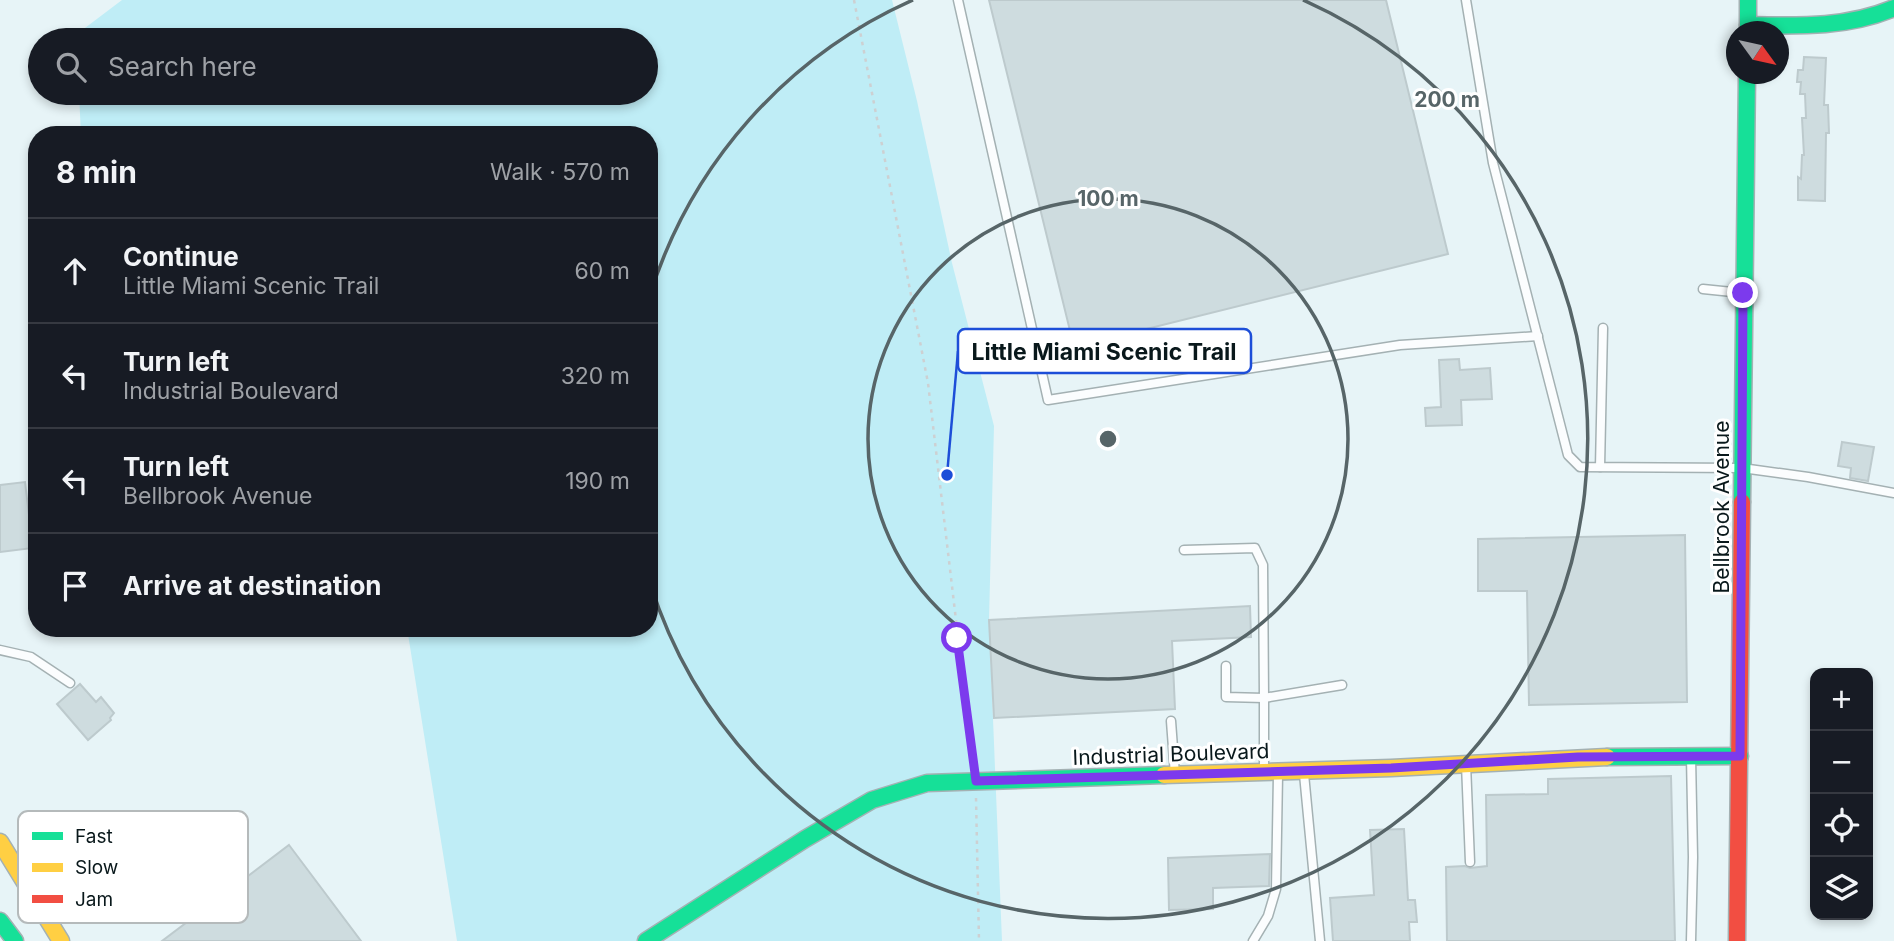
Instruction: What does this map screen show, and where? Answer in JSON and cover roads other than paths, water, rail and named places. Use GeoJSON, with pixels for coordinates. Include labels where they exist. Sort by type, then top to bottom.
{"type":"FeatureCollection","features":[{"type":"Feature","properties":{"kind":"main road"},"geometry":{"type":"LineString","coordinates":[[1748,0],[1748,21]]}},
{"type":"Feature","properties":{"kind":"main road"},"geometry":{"type":"LineString","coordinates":[[1789,27],[1840,25],[1868,19],[1894,8]]}},
{"type":"Feature","properties":{"kind":"main road","name":"Bellbrook Avenue"},"geometry":{"type":"LineString","coordinates":[[1737,941],[1747,84]]}},
{"type":"Feature","properties":{"kind":"main road","name":"Industrial Boulevard"},"geometry":{"type":"LineString","coordinates":[[646,941],[805,838],[872,800],[927,783],[1304,771],[1578,757],[1740,756]]}},
{"type":"Feature","properties":{"kind":"main road"},"geometry":{"type":"LineString","coordinates":[[0,842],[18,871]]}},
{"type":"Feature","properties":{"kind":"main road"},"geometry":{"type":"LineString","coordinates":[[0,921],[15,941]]}},
{"type":"Feature","properties":{"kind":"main road"},"geometry":{"type":"LineString","coordinates":[[50,923],[61,941]]}},
{"type":"Feature","properties":{"kind":"lane"},"geometry":{"type":"LineString","coordinates":[[958,0],[1048,400],[1400,345],[1538,337]]}},
{"type":"Feature","properties":{"kind":"lane"},"geometry":{"type":"LineString","coordinates":[[1465,0],[1493,163],[1568,455],[1580,467],[1742,468],[1894,493]]}},
{"type":"Feature","properties":{"kind":"lane"},"geometry":{"type":"LineString","coordinates":[[1703,289],[1743,293]]}},
{"type":"Feature","properties":{"kind":"lane"},"geometry":{"type":"LineString","coordinates":[[1600,467],[1603,327]]}},
{"type":"Feature","properties":{"kind":"lane"},"geometry":{"type":"LineString","coordinates":[[1184,550],[1255,548],[1263,565],[1264,698],[1271,771],[1276,889],[1268,916],[1252,941]]}},
{"type":"Feature","properties":{"kind":"lane"},"geometry":{"type":"LineString","coordinates":[[0,650],[31,657],[70,683]]}},
{"type":"Feature","properties":{"kind":"lane"},"geometry":{"type":"LineString","coordinates":[[1226,666],[1226,697],[1264,698],[1342,685]]}},
{"type":"Feature","properties":{"kind":"lane"},"geometry":{"type":"LineString","coordinates":[[1171,721],[1175,775]]}},
{"type":"Feature","properties":{"kind":"lane"},"geometry":{"type":"LineString","coordinates":[[1691,757],[1691,941]]}},
{"type":"Feature","properties":{"kind":"lane"},"geometry":{"type":"LineString","coordinates":[[1466,764],[1470,862]]}},
{"type":"Feature","properties":{"kind":"lane"},"geometry":{"type":"LineString","coordinates":[[1304,771],[1320,941]]}},
{"type":"Feature","properties":{"kind":"place","name":"Little Miami Scenic Trail"},"geometry":{"type":"Point","coordinates":[947,475]}}]}
